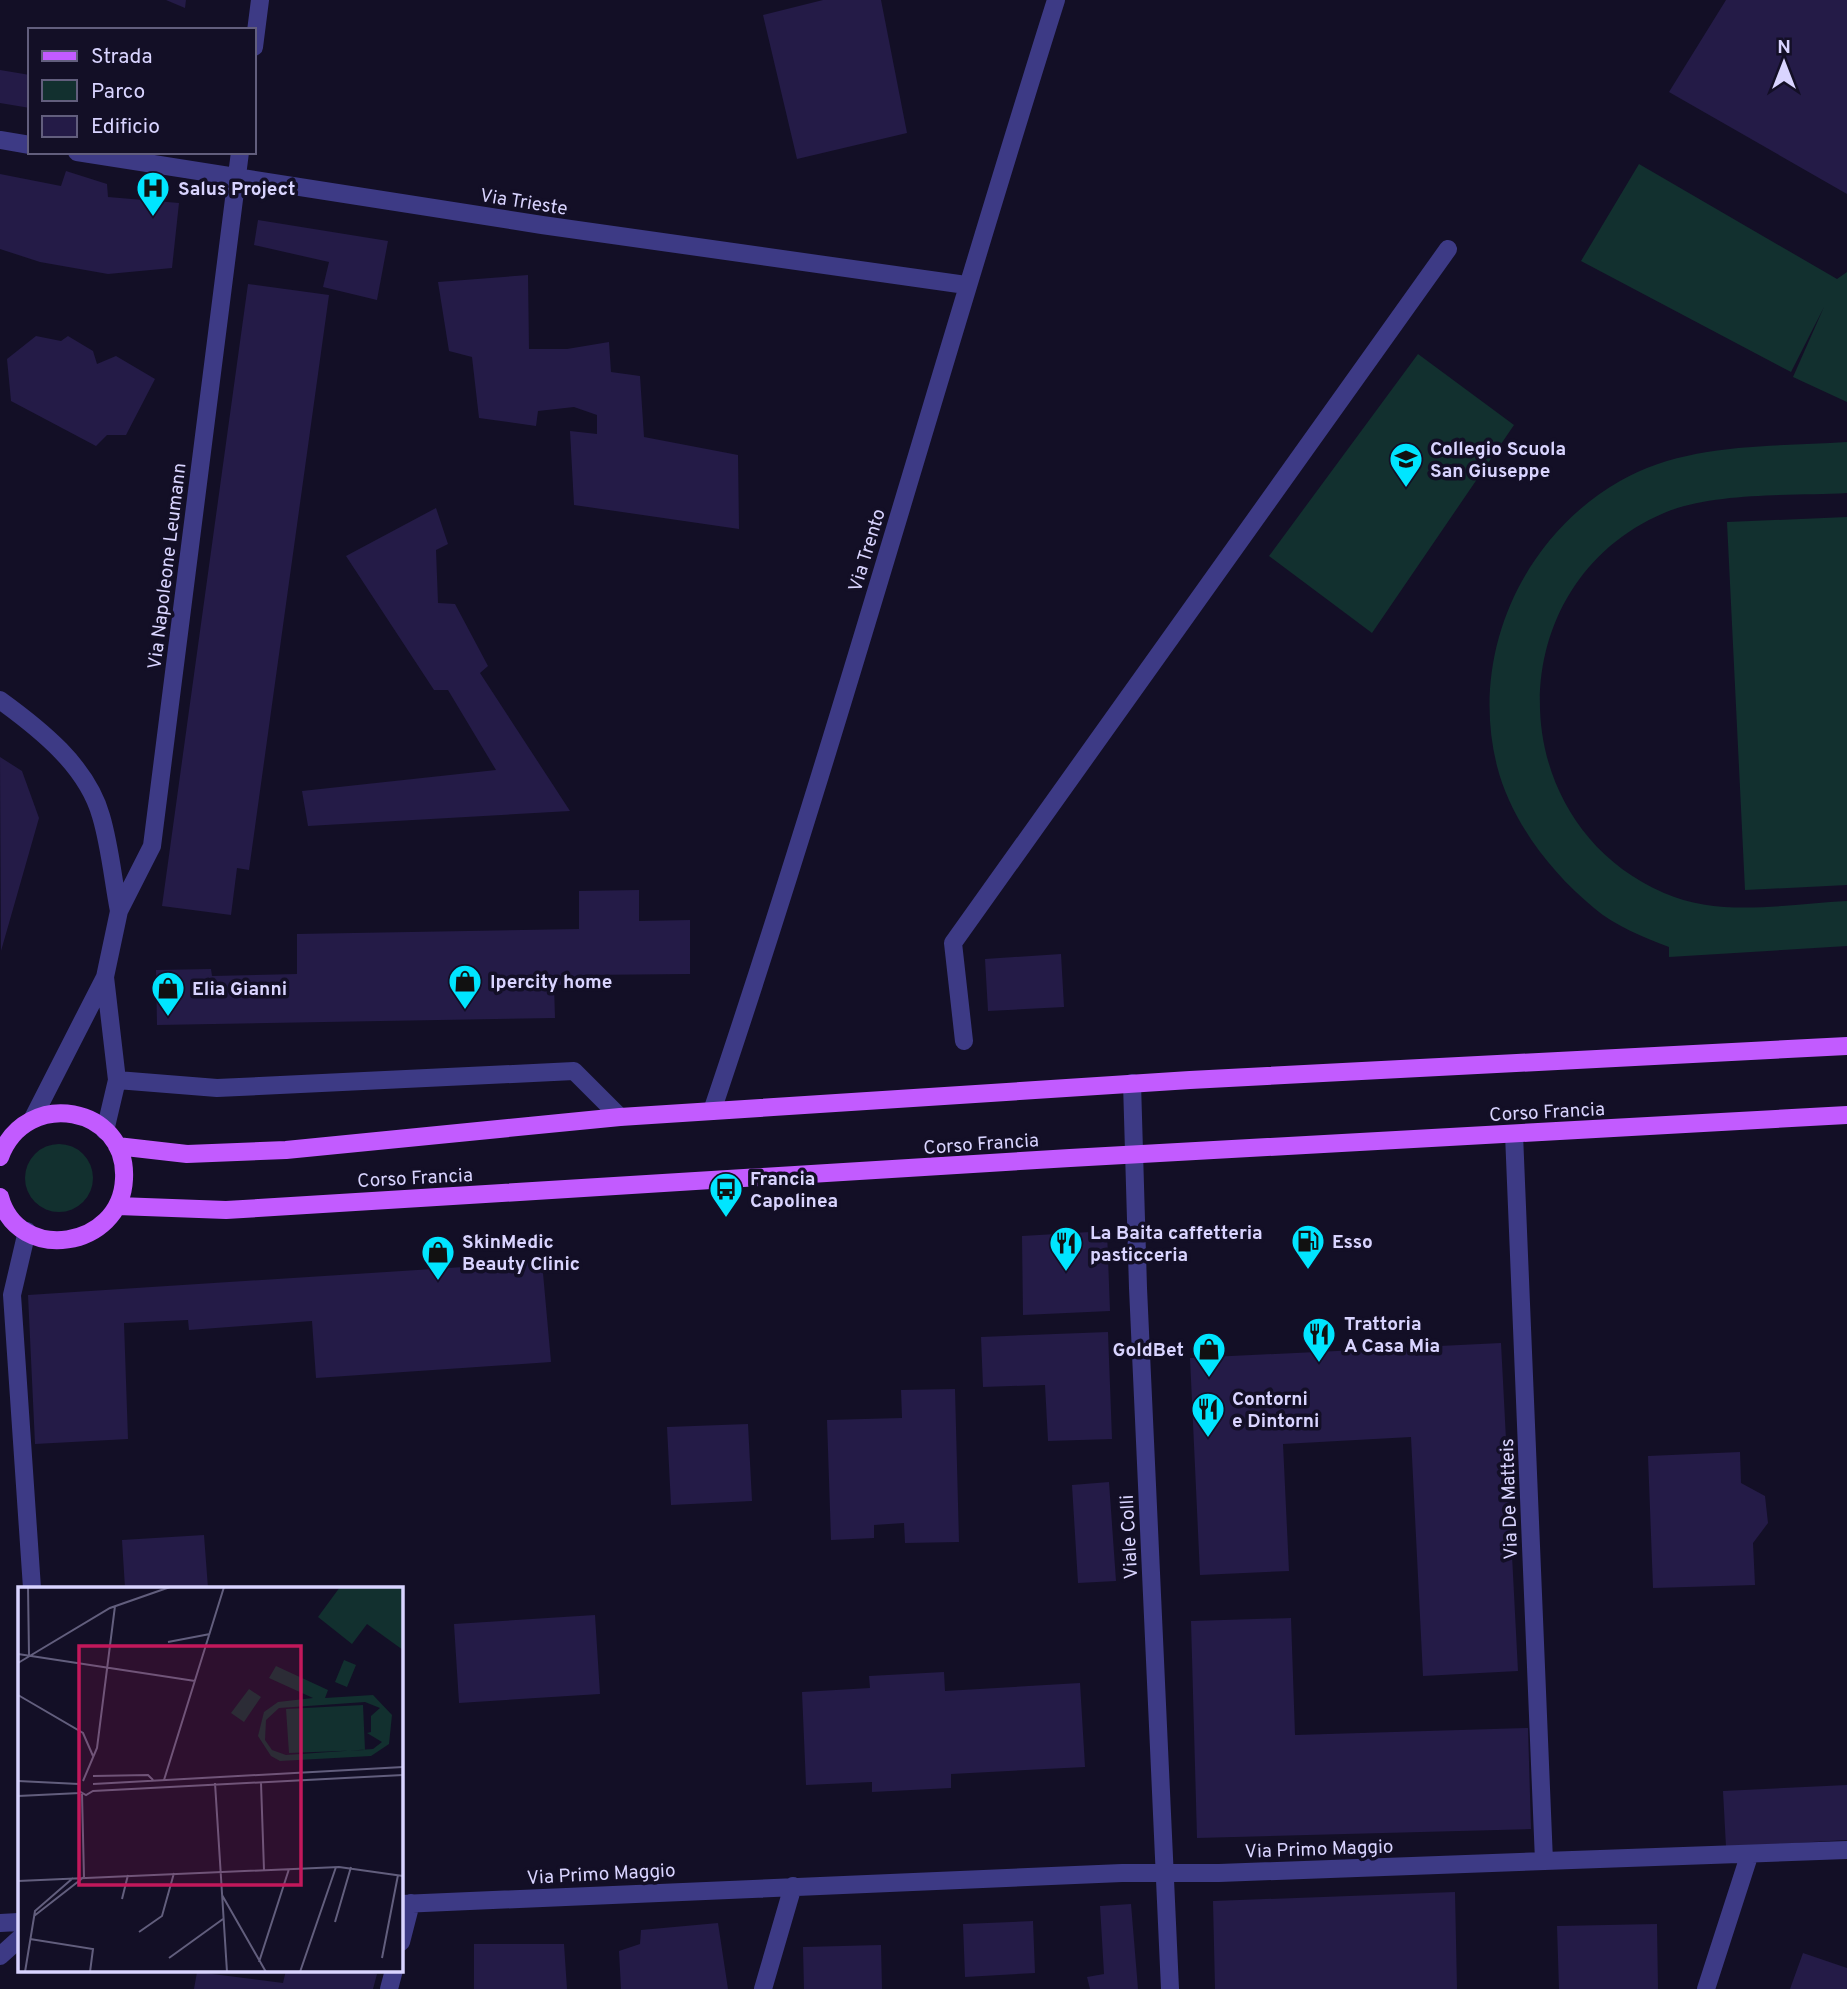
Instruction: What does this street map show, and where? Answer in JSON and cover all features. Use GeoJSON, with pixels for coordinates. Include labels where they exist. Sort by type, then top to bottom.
{"type":"FeatureCollection","features":[{"type":"Feature","properties":{"kind":"main road","name":"Corso Francia"},"geometry":{"type":"LineString","coordinates":[[117,1146],[187,1154],[286,1150],[620,1117],[1132,1083],[1847,1046]]}},
{"type":"Feature","properties":{"kind":"main road"},"geometry":{"type":"LineString","coordinates":[[0,1197],[6,1219],[27,1231],[42,1238],[76,1239],[105,1224],[118,1206],[125,1177],[117,1146],[106,1131],[74,1114],[46,1114],[33,1118],[15,1132],[1,1150]]}},
{"type":"Feature","properties":{"kind":"main road","name":"Corso Francia"},"geometry":{"type":"LineString","coordinates":[[118,1206],[226,1210],[1847,1115]]}},
{"type":"Feature","properties":{"kind":"street"},"geometry":{"type":"LineString","coordinates":[[256,31],[260,0]]}},
{"type":"Feature","properties":{"kind":"street","name":"Via Trento"},"geometry":{"type":"LineString","coordinates":[[712,1111],[816,791],[966,285],[1056,0]]}},
{"type":"Feature","properties":{"kind":"street"},"geometry":{"type":"LineString","coordinates":[[0,140],[28,145]]}},
{"type":"Feature","properties":{"kind":"street","name":"Via Trieste"},"geometry":{"type":"LineString","coordinates":[[89,154],[542,225],[966,285]]}},
{"type":"Feature","properties":{"kind":"street","name":"Via Napoleone Leumann"},"geometry":{"type":"LineString","coordinates":[[33,1118],[105,977],[119,911],[152,846],[240,154]]}},
{"type":"Feature","properties":{"kind":"street"},"geometry":{"type":"LineString","coordinates":[[964,1041],[954,943],[1448,249]]}},
{"type":"Feature","properties":{"kind":"street"},"geometry":{"type":"LineString","coordinates":[[0,700],[33,724],[74,765],[101,814],[119,911]]}},
{"type":"Feature","properties":{"kind":"street","name":"Via Napoleone Leumann"},"geometry":{"type":"LineString","coordinates":[[105,977],[117,1080],[106,1131]]}},
{"type":"Feature","properties":{"kind":"street"},"geometry":{"type":"LineString","coordinates":[[117,1080],[217,1088],[574,1071],[620,1117]]}},
{"type":"Feature","properties":{"kind":"street","name":"Viale Colli"},"geometry":{"type":"LineString","coordinates":[[1132,1083],[1170,1989]]}},
{"type":"Feature","properties":{"kind":"street","name":"Via De Matteis"},"geometry":{"type":"LineString","coordinates":[[1514,1134],[1544,1861]]}},
{"type":"Feature","properties":{"kind":"street"},"geometry":{"type":"LineString","coordinates":[[27,1231],[12,1295],[32,1587]]}},
{"type":"Feature","properties":{"kind":"street","name":"Via Primo Maggio"},"geometry":{"type":"LineString","coordinates":[[402,1934],[406,1903],[793,1886],[1749,1856],[1847,1850]]}},
{"type":"Feature","properties":{"kind":"street"},"geometry":{"type":"LineString","coordinates":[[1706,1989],[1749,1856]]}},
{"type":"Feature","properties":{"kind":"street"},"geometry":{"type":"LineString","coordinates":[[764,1989],[793,1886]]}},
{"type":"Feature","properties":{"kind":"street"},"geometry":{"type":"LineString","coordinates":[[0,1923],[18,1922]]}},
{"type":"Feature","properties":{"kind":"street"},"geometry":{"type":"LineString","coordinates":[[0,1956],[18,1940]]}},
{"type":"Feature","properties":{"kind":"street"},"geometry":{"type":"LineString","coordinates":[[389,1989],[393,1972]]}},
{"type":"Feature","properties":{"kind":"green space"},"geometry":{"type":"Polygon","coordinates":[[[1639,164],[1837,279],[1847,272],[1847,402],[1793,377],[1824,307],[1791,372],[1581,261],[1639,164]]]}},
{"type":"Feature","properties":{"kind":"green space"},"geometry":{"type":"Polygon","coordinates":[[[1418,354],[1514,425],[1372,633],[1269,556],[1418,354]]]}},
{"type":"Feature","properties":{"kind":"green space"},"geometry":{"type":"Polygon","coordinates":[[[1847,442],[1847,493],[1753,496],[1706,501],[1664,513],[1609,547],[1570,592],[1547,646],[1540,703],[1548,760],[1571,814],[1610,859],[1664,893],[1685,901],[1754,908],[1847,901],[1847,946],[1669,957],[1669,947],[1611,920],[1563,879],[1535,845],[1503,786],[1490,724],[1491,683],[1498,642],[1511,603],[1531,567],[1556,534],[1585,505],[1620,481],[1646,468],[1673,459],[1730,449],[1847,442]]]}},
{"type":"Feature","properties":{"kind":"green space"},"geometry":{"type":"Polygon","coordinates":[[[1847,517],[1847,885],[1745,890],[1727,522],[1847,517]]]}},
{"type":"Feature","properties":{"kind":"green space"},"geometry":{"type":"Polygon","coordinates":[[[59,1144],[72,1147],[83,1154],[90,1165],[93,1178],[90,1191],[83,1202],[72,1209],[59,1212],[46,1209],[35,1202],[28,1191],[25,1178],[28,1165],[35,1154],[46,1147],[59,1144]]]}},
{"type":"Feature","properties":{"kind":"building"},"geometry":{"type":"Polygon","coordinates":[[[166,0],[186,0],[185,8],[166,0]]]}},
{"type":"Feature","properties":{"kind":"building"},"geometry":{"type":"Polygon","coordinates":[[[823,0],[881,0],[907,133],[797,159],[763,15],[823,0]]]}},
{"type":"Feature","properties":{"kind":"building"},"geometry":{"type":"Polygon","coordinates":[[[1726,0],[1847,0],[1847,194],[1669,92],[1726,0]]]}},
{"type":"Feature","properties":{"kind":"building"},"geometry":{"type":"Polygon","coordinates":[[[0,70],[28,75],[28,108],[0,103],[0,70]]]}},
{"type":"Feature","properties":{"kind":"building"},"geometry":{"type":"Polygon","coordinates":[[[66,171],[107,184],[108,197],[179,203],[172,268],[108,274],[40,262],[0,249],[0,174],[61,186],[66,171]]]}},
{"type":"Feature","properties":{"kind":"building"},"geometry":{"type":"Polygon","coordinates":[[[258,220],[388,241],[377,300],[323,287],[329,262],[254,245],[258,220]]]}},
{"type":"Feature","properties":{"kind":"building"},"geometry":{"type":"Polygon","coordinates":[[[528,275],[529,349],[567,349],[609,342],[611,372],[640,376],[644,437],[738,455],[739,529],[574,505],[570,431],[597,434],[597,415],[574,407],[538,411],[536,426],[479,418],[472,357],[449,351],[438,282],[528,275]]]}},
{"type":"Feature","properties":{"kind":"building"},"geometry":{"type":"Polygon","coordinates":[[[248,284],[329,295],[249,870],[237,868],[231,915],[162,906],[248,284]]]}},
{"type":"Feature","properties":{"kind":"building"},"geometry":{"type":"Polygon","coordinates":[[[36,336],[61,341],[68,336],[93,351],[97,364],[116,356],[155,379],[126,435],[107,435],[96,446],[11,401],[7,359],[36,336]]]}},
{"type":"Feature","properties":{"kind":"building"},"geometry":{"type":"Polygon","coordinates":[[[436,508],[448,544],[436,550],[438,603],[455,604],[488,666],[480,673],[570,811],[308,826],[302,791],[496,770],[448,690],[434,690],[346,556],[436,508]]]}},
{"type":"Feature","properties":{"kind":"building"},"geometry":{"type":"Polygon","coordinates":[[[0,757],[22,771],[39,818],[1,951],[0,757]]]}},
{"type":"Feature","properties":{"kind":"building"},"geometry":{"type":"Polygon","coordinates":[[[639,890],[639,921],[690,920],[690,974],[580,975],[580,984],[554,985],[555,1018],[157,1025],[156,970],[211,969],[212,976],[297,974],[297,934],[579,929],[579,891],[639,890]]]}},
{"type":"Feature","properties":{"kind":"building"},"geometry":{"type":"Polygon","coordinates":[[[1061,954],[1064,1007],[988,1011],[985,959],[1061,954]]]}},
{"type":"Feature","properties":{"kind":"building","name":"La Baita caffetteria pasticceria"},"geometry":{"type":"Polygon","coordinates":[[[1107,1231],[1110,1311],[1023,1315],[1022,1236],[1107,1231]]]}},
{"type":"Feature","properties":{"kind":"building"},"geometry":{"type":"Polygon","coordinates":[[[542,1262],[551,1362],[316,1378],[312,1321],[189,1330],[188,1320],[124,1323],[128,1439],[35,1444],[28,1295],[542,1262]]]}},
{"type":"Feature","properties":{"kind":"building"},"geometry":{"type":"Polygon","coordinates":[[[1108,1332],[1112,1439],[1048,1441],[1045,1385],[983,1387],[981,1337],[1108,1332]]]}},
{"type":"Feature","properties":{"kind":"building"},"geometry":{"type":"Polygon","coordinates":[[[1501,1343],[1518,1671],[1423,1676],[1411,1437],[1283,1444],[1289,1571],[1200,1575],[1190,1358],[1501,1343]]]}},
{"type":"Feature","properties":{"kind":"building"},"geometry":{"type":"Polygon","coordinates":[[[955,1389],[959,1542],[905,1543],[904,1523],[874,1525],[874,1538],[831,1540],[827,1420],[902,1418],[901,1390],[955,1389]]]}},
{"type":"Feature","properties":{"kind":"building"},"geometry":{"type":"Polygon","coordinates":[[[748,1424],[752,1501],[671,1505],[667,1427],[748,1424]]]}},
{"type":"Feature","properties":{"kind":"building"},"geometry":{"type":"Polygon","coordinates":[[[1740,1452],[1741,1483],[1765,1496],[1768,1523],[1753,1543],[1755,1585],[1653,1588],[1648,1456],[1740,1452]]]}},
{"type":"Feature","properties":{"kind":"building"},"geometry":{"type":"Polygon","coordinates":[[[1109,1482],[1116,1581],[1078,1583],[1072,1485],[1109,1482]]]}},
{"type":"Feature","properties":{"kind":"building"},"geometry":{"type":"Polygon","coordinates":[[[204,1535],[208,1587],[125,1587],[122,1540],[204,1535]]]}},
{"type":"Feature","properties":{"kind":"building"},"geometry":{"type":"Polygon","coordinates":[[[595,1615],[600,1694],[459,1703],[454,1624],[595,1615]]]}},
{"type":"Feature","properties":{"kind":"building"},"geometry":{"type":"Polygon","coordinates":[[[1291,1618],[1295,1735],[1528,1728],[1531,1829],[1197,1838],[1191,1621],[1291,1618]]]}},
{"type":"Feature","properties":{"kind":"building"},"geometry":{"type":"Polygon","coordinates":[[[944,1672],[945,1691],[1080,1683],[1085,1767],[951,1774],[951,1788],[872,1792],[872,1782],[806,1785],[802,1692],[870,1688],[869,1676],[944,1672]]]}},
{"type":"Feature","properties":{"kind":"building"},"geometry":{"type":"Polygon","coordinates":[[[1847,1785],[1847,1840],[1726,1847],[1723,1791],[1847,1785]]]}},
{"type":"Feature","properties":{"kind":"building"},"geometry":{"type":"Polygon","coordinates":[[[1455,1892],[1457,1989],[1215,1989],[1213,1901],[1455,1892]]]}},
{"type":"Feature","properties":{"kind":"building"},"geometry":{"type":"Polygon","coordinates":[[[1131,1904],[1138,1989],[1090,1989],[1087,1977],[1104,1974],[1100,1906],[1131,1904]]]}},
{"type":"Feature","properties":{"kind":"building"},"geometry":{"type":"Polygon","coordinates":[[[1033,1921],[1035,1973],[965,1977],[963,1924],[1033,1921]]]}},
{"type":"Feature","properties":{"kind":"building"},"geometry":{"type":"Polygon","coordinates":[[[718,1923],[728,1989],[621,1989],[619,1951],[640,1944],[641,1930],[718,1923]]]}},
{"type":"Feature","properties":{"kind":"building"},"geometry":{"type":"Polygon","coordinates":[[[1657,1924],[1658,1989],[1559,1989],[1557,1926],[1657,1924]]]}},
{"type":"Feature","properties":{"kind":"building"},"geometry":{"type":"Polygon","coordinates":[[[474,1944],[564,1944],[567,1989],[474,1989],[474,1944]]]}},
{"type":"Feature","properties":{"kind":"building"},"geometry":{"type":"Polygon","coordinates":[[[881,1945],[882,1989],[804,1989],[803,1947],[881,1945]]]}},
{"type":"Feature","properties":{"kind":"building"},"geometry":{"type":"Polygon","coordinates":[[[1803,1953],[1847,1968],[1847,1989],[1790,1989],[1803,1953]]]}},
{"type":"Feature","properties":{"kind":"building"},"geometry":{"type":"Polygon","coordinates":[[[197,1972],[283,1983],[286,1972],[377,1974],[373,1989],[194,1989],[197,1972]]]}},
{"type":"Feature","properties":{"kind":"place","name":"Salus Project"},"geometry":{"type":"Point","coordinates":[153,218]}},
{"type":"Feature","properties":{"kind":"place","name":"Collegio Scuola San Giuseppe"},"geometry":{"type":"Point","coordinates":[1406,489]}},
{"type":"Feature","properties":{"kind":"place","name":"Ipercity home"},"geometry":{"type":"Point","coordinates":[465,1011]}},
{"type":"Feature","properties":{"kind":"place","name":"Elia Gianni"},"geometry":{"type":"Point","coordinates":[168,1018]}},
{"type":"Feature","properties":{"kind":"place","name":"Francia Capolinea"},"geometry":{"type":"Point","coordinates":[726,1219]}},
{"type":"Feature","properties":{"kind":"place","name":"Esso"},"geometry":{"type":"Point","coordinates":[1308,1271]}},
{"type":"Feature","properties":{"kind":"place","name":"La Baita caffetteria pasticceria"},"geometry":{"type":"Point","coordinates":[1066,1273]}},
{"type":"Feature","properties":{"kind":"place","name":"SkinMedic Beauty Clinic"},"geometry":{"type":"Point","coordinates":[438,1282]}},
{"type":"Feature","properties":{"kind":"place","name":"Trattoria A Casa Mia"},"geometry":{"type":"Point","coordinates":[1319,1364]}},
{"type":"Feature","properties":{"kind":"place","name":"GoldBet"},"geometry":{"type":"Point","coordinates":[1209,1379]}},
{"type":"Feature","properties":{"kind":"place","name":"Contorni e Dintorni"},"geometry":{"type":"Point","coordinates":[1208,1439]}}]}
